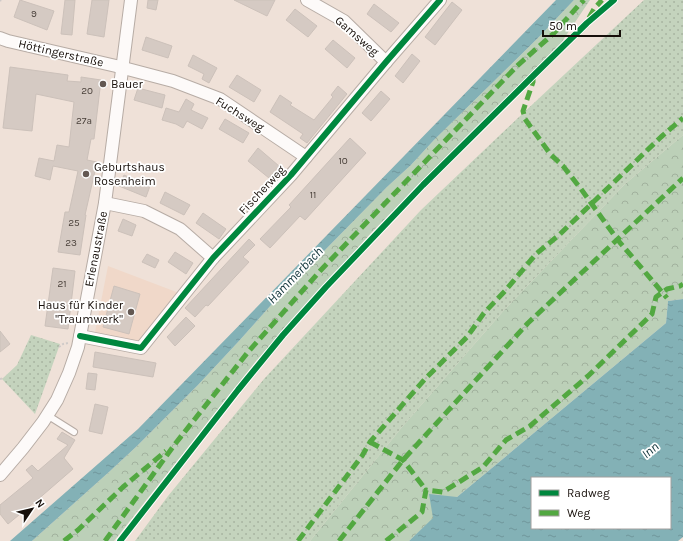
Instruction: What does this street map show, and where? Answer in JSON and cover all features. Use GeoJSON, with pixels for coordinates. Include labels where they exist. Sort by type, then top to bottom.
{"type":"FeatureCollection","features":[{"type":"Feature","properties":{"kind":"street","name":"Erlenaustraße"},"geometry":{"type":"LineString","coordinates":[[0,475],[23,448],[57,400],[69,373],[78,347],[105,203],[132,0]]}},
{"type":"Feature","properties":{"kind":"street","name":"Gamsweg"},"geometry":{"type":"LineString","coordinates":[[307,0],[344,21],[386,62]]}},
{"type":"Feature","properties":{"kind":"street","name":"Fischerweg"},"geometry":{"type":"LineString","coordinates":[[80,336],[141,348],[213,258],[291,175],[440,0]]}},
{"type":"Feature","properties":{"kind":"street","name":"Höttingerstraße"},"geometry":{"type":"LineString","coordinates":[[0,38],[123,68]]}},
{"type":"Feature","properties":{"kind":"street","name":"Fuchsweg"},"geometry":{"type":"LineString","coordinates":[[123,68],[173,81],[220,99],[306,157]]}},
{"type":"Feature","properties":{"kind":"street"},"geometry":{"type":"LineString","coordinates":[[105,203],[144,210],[180,229],[213,258]]}},
{"type":"Feature","properties":{"kind":"lane"},"geometry":{"type":"LineString","coordinates":[[47,415],[74,432]]}},
{"type":"Feature","properties":{"kind":"path"},"geometry":{"type":"LineString","coordinates":[[0,379],[4,378]]}},
{"type":"Feature","properties":{"kind":"shaded area","name":"Haus für Kinder \"Traumwerk\""},"geometry":{"type":"Polygon","coordinates":[[[108,266],[179,293],[139,342],[95,332],[108,266]]]}},
{"type":"Feature","properties":{"kind":"green space"},"geometry":{"type":"Polygon","coordinates":[[[574,0],[590,0],[561,43],[371,233],[256,361],[114,541],[32,541],[136,447],[198,385],[272,304],[387,187],[411,165],[434,140],[540,36],[574,0]]]}},
{"type":"Feature","properties":{"kind":"green space"},"geometry":{"type":"Polygon","coordinates":[[[644,0],[683,0],[683,135],[625,184],[505,309],[402,427],[310,541],[135,541],[168,496],[264,379],[421,210],[644,0]]]}},
{"type":"Feature","properties":{"kind":"green space"},"geometry":{"type":"Polygon","coordinates":[[[683,135],[683,299],[668,301],[666,323],[457,497],[409,541],[310,541],[402,427],[505,309],[625,184],[683,135]]]}},
{"type":"Feature","properties":{"kind":"green space"},"geometry":{"type":"Polygon","coordinates":[[[31,335],[60,344],[35,414],[2,379],[17,365],[31,335]]]}},
{"type":"Feature","properties":{"kind":"water","name":"Hammerbach"},"geometry":{"type":"Polygon","coordinates":[[[556,0],[574,0],[540,36],[434,140],[411,165],[387,187],[272,304],[198,385],[136,447],[32,541],[10,541],[138,429],[556,0]]]}},
{"type":"Feature","properties":{"kind":"water","name":"Inn"},"geometry":{"type":"Polygon","coordinates":[[[683,299],[683,537],[678,541],[409,541],[433,518],[429,494],[457,497],[666,323],[668,301],[683,299]]]}},
{"type":"Feature","properties":{"kind":"building"},"geometry":{"type":"Polygon","coordinates":[[[20,0],[54,11],[47,30],[14,17],[20,0]]]}},
{"type":"Feature","properties":{"kind":"building"},"geometry":{"type":"Polygon","coordinates":[[[65,0],[75,0],[72,35],[61,34],[65,0]]]}},
{"type":"Feature","properties":{"kind":"building"},"geometry":{"type":"Polygon","coordinates":[[[92,0],[109,0],[104,37],[87,34],[92,0]]]}},
{"type":"Feature","properties":{"kind":"building"},"geometry":{"type":"Polygon","coordinates":[[[148,0],[158,0],[156,10],[147,8],[148,0]]]}},
{"type":"Feature","properties":{"kind":"building"},"geometry":{"type":"Polygon","coordinates":[[[234,0],[275,0],[267,16],[234,0]]]}},
{"type":"Feature","properties":{"kind":"building"},"geometry":{"type":"Polygon","coordinates":[[[452,2],[462,10],[435,45],[425,37],[452,2]]]}},
{"type":"Feature","properties":{"kind":"building"},"geometry":{"type":"Polygon","coordinates":[[[374,4],[399,23],[391,32],[367,14],[374,4]]]}},
{"type":"Feature","properties":{"kind":"building"},"geometry":{"type":"Polygon","coordinates":[[[295,9],[317,26],[308,37],[286,20],[295,9]]]}},
{"type":"Feature","properties":{"kind":"building"},"geometry":{"type":"Polygon","coordinates":[[[146,37],[172,46],[168,58],[142,50],[146,37]]]}},
{"type":"Feature","properties":{"kind":"building"},"geometry":{"type":"Polygon","coordinates":[[[333,40],[355,58],[347,68],[325,49],[333,40]]]}},
{"type":"Feature","properties":{"kind":"building"},"geometry":{"type":"Polygon","coordinates":[[[412,54],[420,61],[403,83],[395,76],[412,54]]]}},
{"type":"Feature","properties":{"kind":"building"},"geometry":{"type":"Polygon","coordinates":[[[193,55],[217,68],[209,83],[202,79],[204,74],[188,66],[193,55]]]}},
{"type":"Feature","properties":{"kind":"building"},"geometry":{"type":"Polygon","coordinates":[[[10,67],[68,75],[67,81],[81,82],[81,77],[101,80],[94,139],[91,139],[87,160],[97,162],[85,215],[80,255],[58,252],[65,212],[69,212],[78,171],[53,166],[50,180],[35,176],[39,158],[54,161],[57,145],[69,147],[74,102],[36,94],[32,131],[3,128],[10,67]]]}},
{"type":"Feature","properties":{"kind":"building"},"geometry":{"type":"Polygon","coordinates":[[[237,75],[261,90],[254,102],[229,87],[237,75]]]}},
{"type":"Feature","properties":{"kind":"building"},"geometry":{"type":"Polygon","coordinates":[[[338,86],[347,94],[307,143],[300,138],[303,134],[270,112],[280,95],[292,103],[290,105],[314,120],[333,97],[331,95],[338,86]]]}},
{"type":"Feature","properties":{"kind":"building"},"geometry":{"type":"Polygon","coordinates":[[[138,88],[165,95],[162,108],[134,100],[138,88]]]}},
{"type":"Feature","properties":{"kind":"building"},"geometry":{"type":"Polygon","coordinates":[[[381,91],[390,99],[371,121],[362,113],[381,91]]]}},
{"type":"Feature","properties":{"kind":"building"},"geometry":{"type":"Polygon","coordinates":[[[186,99],[194,104],[191,110],[208,118],[202,129],[187,121],[183,128],[176,124],[162,120],[166,108],[179,112],[186,99]]]}},
{"type":"Feature","properties":{"kind":"building"},"geometry":{"type":"Polygon","coordinates":[[[225,119],[249,133],[243,143],[219,129],[225,119]]]}},
{"type":"Feature","properties":{"kind":"building"},"geometry":{"type":"Polygon","coordinates":[[[350,138],[366,153],[305,220],[300,216],[270,248],[260,239],[291,207],[289,205],[350,138]]]}},
{"type":"Feature","properties":{"kind":"building"},"geometry":{"type":"Polygon","coordinates":[[[258,148],[279,166],[269,178],[248,161],[258,148]]]}},
{"type":"Feature","properties":{"kind":"building"},"geometry":{"type":"Polygon","coordinates":[[[124,175],[150,186],[146,197],[119,186],[124,175]]]}},
{"type":"Feature","properties":{"kind":"building"},"geometry":{"type":"Polygon","coordinates":[[[165,192],[190,205],[184,215],[160,203],[165,192]]]}},
{"type":"Feature","properties":{"kind":"building"},"geometry":{"type":"Polygon","coordinates":[[[203,213],[226,229],[219,239],[196,223],[203,213]]]}},
{"type":"Feature","properties":{"kind":"building"},"geometry":{"type":"Polygon","coordinates":[[[123,219],[136,225],[132,236],[118,231],[123,219]]]}},
{"type":"Feature","properties":{"kind":"building"},"geometry":{"type":"Polygon","coordinates":[[[249,239],[255,245],[243,257],[249,262],[208,306],[206,305],[195,317],[185,308],[249,239]]]}},
{"type":"Feature","properties":{"kind":"building"},"geometry":{"type":"Polygon","coordinates":[[[175,252],[193,263],[186,274],[168,262],[175,252]]]}},
{"type":"Feature","properties":{"kind":"building"},"geometry":{"type":"Polygon","coordinates":[[[147,254],[159,260],[155,268],[142,262],[147,254]]]}},
{"type":"Feature","properties":{"kind":"building"},"geometry":{"type":"Polygon","coordinates":[[[53,268],[75,271],[68,329],[45,326],[53,268]]]}},
{"type":"Feature","properties":{"kind":"building"},"geometry":{"type":"Polygon","coordinates":[[[114,286],[140,294],[129,334],[103,327],[114,286]]]}},
{"type":"Feature","properties":{"kind":"building"},"geometry":{"type":"Polygon","coordinates":[[[186,317],[195,326],[175,346],[167,337],[186,317]]]}},
{"type":"Feature","properties":{"kind":"building"},"geometry":{"type":"Polygon","coordinates":[[[0,331],[10,344],[0,352],[0,331]]]}},
{"type":"Feature","properties":{"kind":"building"},"geometry":{"type":"Polygon","coordinates":[[[95,352],[156,363],[153,377],[93,367],[95,352]]]}},
{"type":"Feature","properties":{"kind":"building"},"geometry":{"type":"Polygon","coordinates":[[[88,373],[97,374],[95,390],[86,389],[88,373]]]}},
{"type":"Feature","properties":{"kind":"building"},"geometry":{"type":"Polygon","coordinates":[[[95,404],[108,407],[102,434],[89,431],[95,404]]]}},
{"type":"Feature","properties":{"kind":"building"},"geometry":{"type":"Polygon","coordinates":[[[62,432],[75,440],[64,458],[73,469],[8,524],[0,514],[0,505],[33,478],[26,470],[32,465],[38,471],[68,445],[57,439],[62,432]]]}},
{"type":"Feature","properties":{"kind":"marked path"},"geometry":{"type":"LineString","coordinates":[[105,541],[175,444],[248,352],[320,271],[517,66],[553,34],[584,0]]}},
{"type":"Feature","properties":{"kind":"marked path"},"geometry":{"type":"LineString","coordinates":[[589,18],[594,9],[602,0]]}},
{"type":"Feature","properties":{"kind":"marked path"},"geometry":{"type":"LineString","coordinates":[[533,76],[533,82],[523,111],[525,119],[551,155],[563,166],[581,189],[617,239],[667,298]]}},
{"type":"Feature","properties":{"kind":"marked path"},"geometry":{"type":"LineString","coordinates":[[298,541],[362,456],[370,442],[425,379],[467,337],[484,313],[505,291],[536,254],[559,235],[661,137],[683,118]]}},
{"type":"Feature","properties":{"kind":"marked path"},"geometry":{"type":"LineString","coordinates":[[339,541],[403,460],[528,323],[683,178]]}},
{"type":"Feature","properties":{"kind":"marked path"},"geometry":{"type":"LineString","coordinates":[[386,541],[422,512],[426,490],[443,492],[483,467],[506,440],[530,426],[588,376],[652,314],[656,297],[667,289],[683,284]]}},
{"type":"Feature","properties":{"kind":"marked path"},"geometry":{"type":"LineString","coordinates":[[370,442],[403,460],[426,490]]}},
{"type":"Feature","properties":{"kind":"marked path"},"geometry":{"type":"LineString","coordinates":[[64,541],[78,530],[123,487],[166,451]]}},
{"type":"Feature","properties":{"kind":"cycle path"},"geometry":{"type":"LineString","coordinates":[[80,336],[141,348],[213,258],[291,175],[440,0]]}},
{"type":"Feature","properties":{"kind":"cycle path"},"geometry":{"type":"LineString","coordinates":[[120,541],[238,390],[283,335],[326,287],[423,185],[587,23],[614,0]]}},
{"type":"Feature","properties":{"kind":"place","name":"Bauer"},"geometry":{"type":"Point","coordinates":[103,84]}},
{"type":"Feature","properties":{"kind":"place","name":"Geburtshaus Rosenheim"},"geometry":{"type":"Point","coordinates":[86,174]}},
{"type":"Feature","properties":{"kind":"place","name":"Haus für Kinder \"Traumwerk\""},"geometry":{"type":"Point","coordinates":[131,312]}}]}
